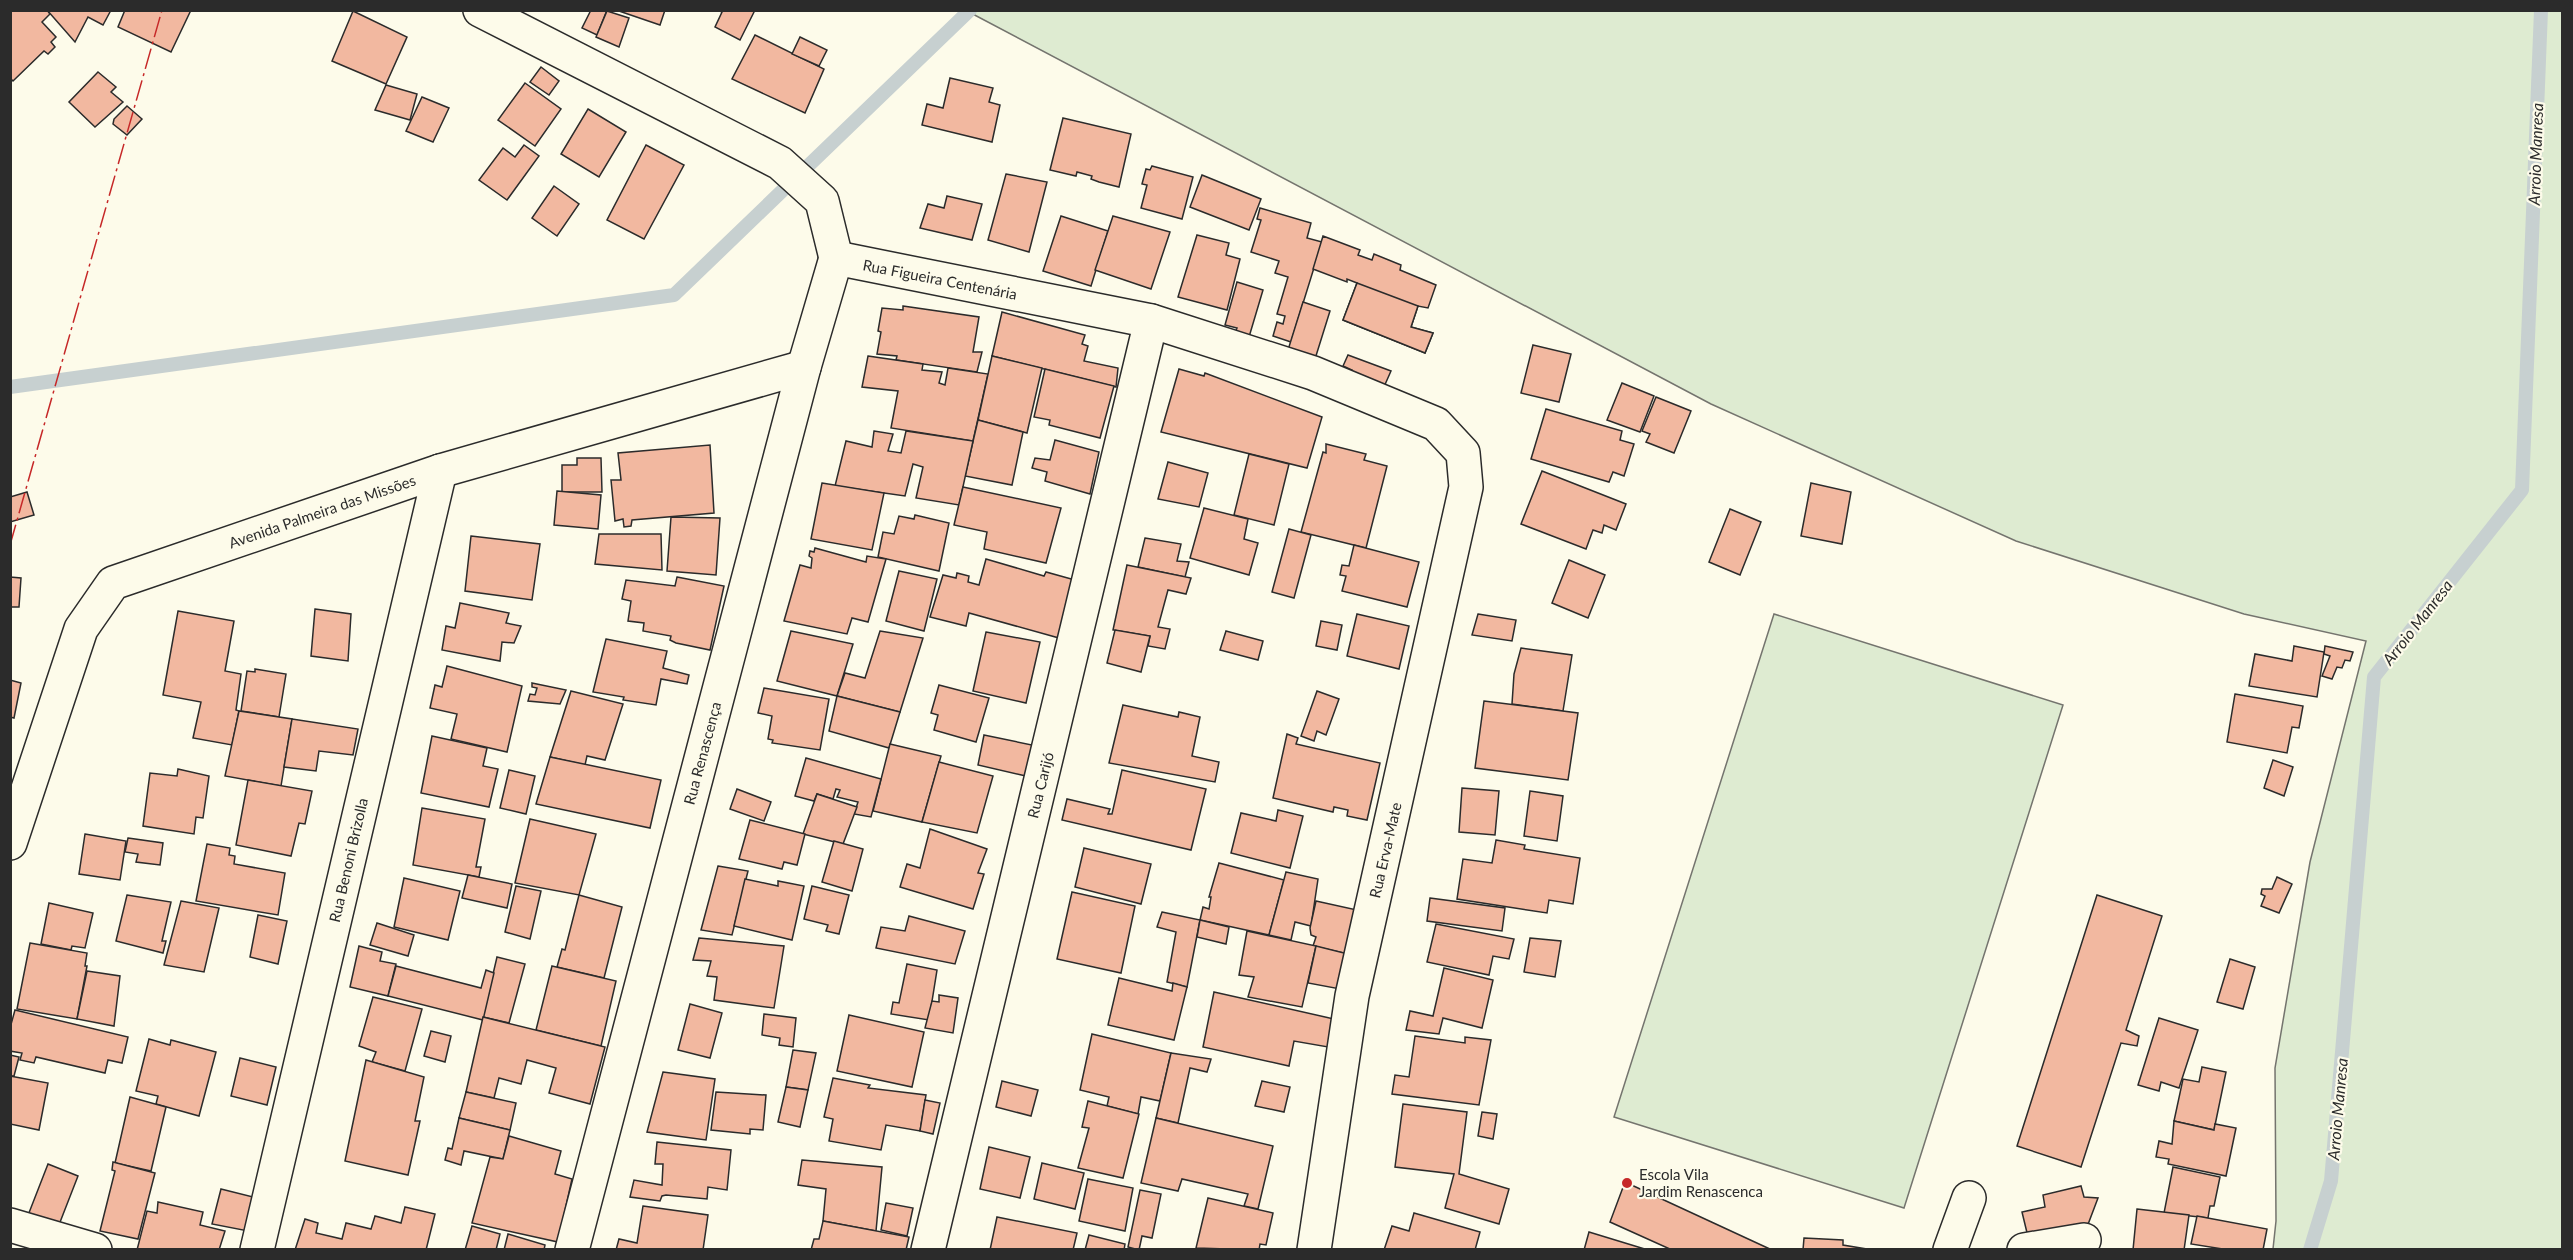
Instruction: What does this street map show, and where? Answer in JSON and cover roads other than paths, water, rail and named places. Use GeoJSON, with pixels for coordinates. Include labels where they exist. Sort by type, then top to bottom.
{"type":"FeatureCollection","features":[{"type":"Feature","properties":{"kind":"street"},"geometry":{"type":"LineString","coordinates":[[480,10],[780,163],[822,201],[836,258]]}},
{"type":"Feature","properties":{"kind":"street","name":"Rua Figueira Centenária"},"geometry":{"type":"LineString","coordinates":[[836,258],[1151,321],[1313,373],[1436,424],[1463,453]]}},
{"type":"Feature","properties":{"kind":"street","name":"Rua Renascença"},"geometry":{"type":"LineString","coordinates":[[572,1250],[804,367],[836,258]]}},
{"type":"Feature","properties":{"kind":"street","name":"Rua Carijó"},"geometry":{"type":"LineString","coordinates":[[928,1250],[1151,321]]}},
{"type":"Feature","properties":{"kind":"street","name":"Avenida Palmeira das Missões"},"geometry":{"type":"LineString","coordinates":[[10,843],[81,629],[113,583],[440,471],[804,367]]}},
{"type":"Feature","properties":{"kind":"street","name":"Rua Erva-Mate"},"geometry":{"type":"LineString","coordinates":[[1314,1250],[1352,996],[1466,487],[1463,453]]}},
{"type":"Feature","properties":{"kind":"street","name":"Rua Benoni Brizolla"},"geometry":{"type":"LineString","coordinates":[[257,1250],[440,471]]}},
{"type":"Feature","properties":{"kind":"street"},"geometry":{"type":"LineString","coordinates":[[1950,1250],[1969,1198]]}},
{"type":"Feature","properties":{"kind":"street"},"geometry":{"type":"LineString","coordinates":[[10,1224],[96,1250]]}},
{"type":"Feature","properties":{"kind":"street"},"geometry":{"type":"LineString","coordinates":[[2024,1250],[2084,1240]]}},
{"type":"Feature","properties":{"kind":"waterway"},"geometry":{"type":"LineString","coordinates":[[10,387],[674,295],[970,10]]}},
{"type":"Feature","properties":{"kind":"waterway","name":"Arroio Manresa"},"geometry":{"type":"LineString","coordinates":[[2310,1250],[2331,1181],[2374,677],[2522,490],[2541,10]]}},
{"type":"Feature","properties":{"kind":"place","name":"Escola Vila Jardim Renascenca"},"geometry":{"type":"Point","coordinates":[1627,1183]}}]}
